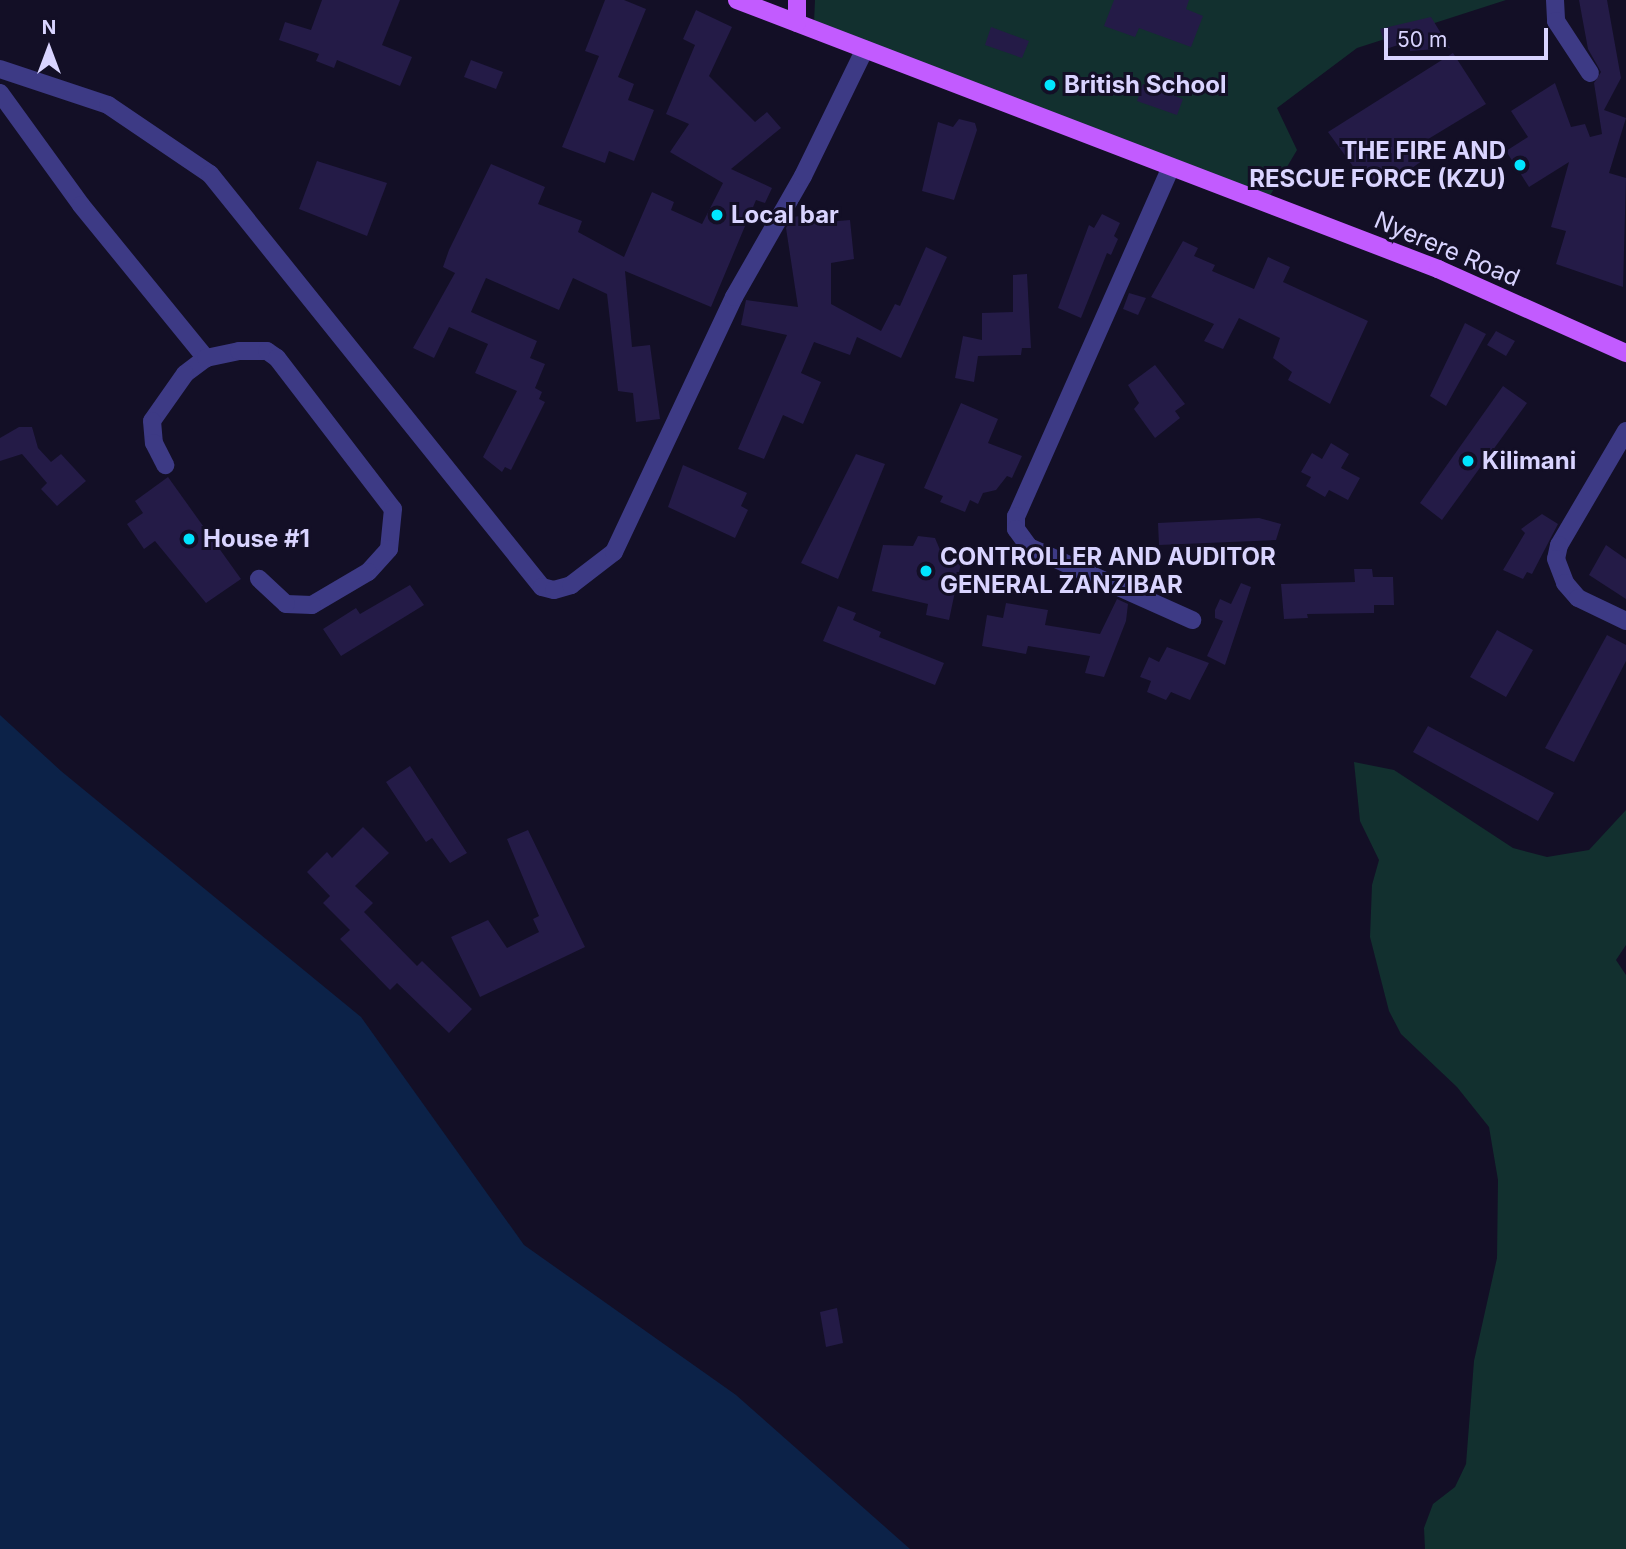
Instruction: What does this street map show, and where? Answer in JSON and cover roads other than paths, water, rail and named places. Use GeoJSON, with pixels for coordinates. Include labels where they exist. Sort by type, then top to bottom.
{"type":"FeatureCollection","features":[{"type":"Feature","properties":{"kind":"main road"},"geometry":{"type":"LineString","coordinates":[[797,0],[797,23]]}},
{"type":"Feature","properties":{"kind":"main road","name":"Nyerere Road"},"geometry":{"type":"LineString","coordinates":[[746,2],[1438,269],[1626,353]]}},
{"type":"Feature","properties":{"kind":"street"},"geometry":{"type":"LineString","coordinates":[[1555,0],[1556,21],[1590,73]]}},
{"type":"Feature","properties":{"kind":"street"},"geometry":{"type":"LineString","coordinates":[[0,69],[108,105],[210,174],[542,587],[554,590],[571,584],[614,551],[734,297],[803,176],[865,49]]}},
{"type":"Feature","properties":{"kind":"street"},"geometry":{"type":"LineString","coordinates":[[0,93],[80,205],[206,358]]}},
{"type":"Feature","properties":{"kind":"street"},"geometry":{"type":"LineString","coordinates":[[1171,167],[1016,516],[1016,529],[1028,547],[1192,620]]}},
{"type":"Feature","properties":{"kind":"street"},"geometry":{"type":"LineString","coordinates":[[165,465],[154,443],[152,421],[185,374],[206,358],[239,351],[267,351],[277,358],[393,509],[389,549],[368,572],[312,605],[286,604],[259,579]]}},
{"type":"Feature","properties":{"kind":"street"},"geometry":{"type":"LineString","coordinates":[[1626,431],[1559,545],[1556,559],[1565,583],[1578,598],[1626,621]]}},
{"type":"Feature","properties":{"kind":"water"},"geometry":{"type":"Polygon","coordinates":[[[0,715],[61,771],[361,1017],[524,1245],[736,1395],[910,1549],[0,1549],[0,715]]]}},
{"type":"Feature","properties":{"kind":"place","name":"British School"},"geometry":{"type":"Point","coordinates":[1050,85]}},
{"type":"Feature","properties":{"kind":"place","name":"THE FIRE AND RESCUE FORCE (KZU)"},"geometry":{"type":"Point","coordinates":[1520,165]}},
{"type":"Feature","properties":{"kind":"place","name":"Local bar"},"geometry":{"type":"Point","coordinates":[717,215]}},
{"type":"Feature","properties":{"kind":"place","name":"Kilimani"},"geometry":{"type":"Point","coordinates":[1468,461]}},
{"type":"Feature","properties":{"kind":"place","name":"House #1"},"geometry":{"type":"Point","coordinates":[189,539]}},
{"type":"Feature","properties":{"kind":"place","name":"CONTROLLER AND AUDITOR GENERAL ZANZIBAR"},"geometry":{"type":"Point","coordinates":[926,571]}}]}
